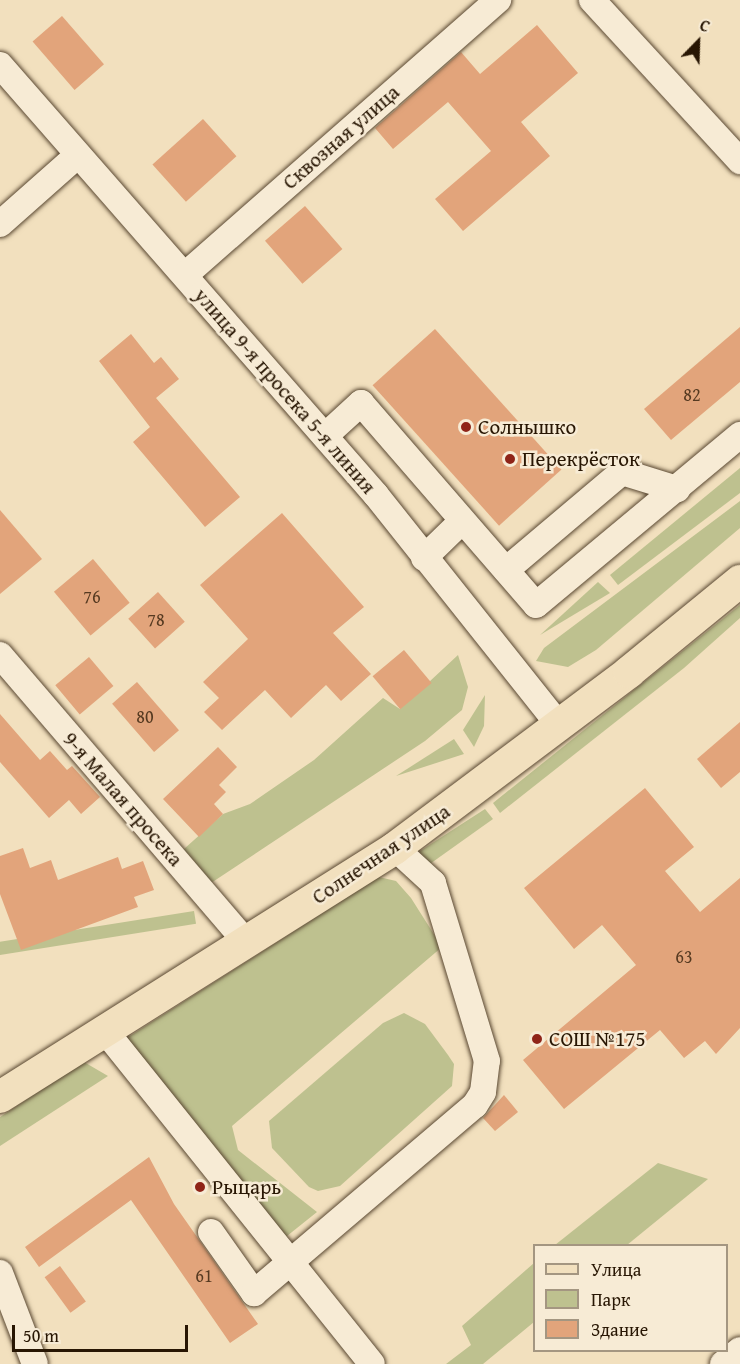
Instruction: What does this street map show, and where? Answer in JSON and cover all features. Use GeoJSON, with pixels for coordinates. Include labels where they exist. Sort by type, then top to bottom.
{"type":"FeatureCollection","features":[{"type":"Feature","properties":{"kind":"main road","name":"Солнечная улица"},"geometry":{"type":"LineString","coordinates":[[0,1097],[395,848],[560,725],[740,580]]}},
{"type":"Feature","properties":{"kind":"street","name":"Сквозная улица"},"geometry":{"type":"LineString","coordinates":[[185,275],[498,0]]}},
{"type":"Feature","properties":{"kind":"street"},"geometry":{"type":"LineString","coordinates":[[592,0],[740,161]]}},
{"type":"Feature","properties":{"kind":"street","name":"улица 9-я просека 5-я линия"},"geometry":{"type":"LineString","coordinates":[[0,65],[325,436],[560,725]]}},
{"type":"Feature","properties":{"kind":"street"},"geometry":{"type":"LineString","coordinates":[[0,224],[78,155]]}},
{"type":"Feature","properties":{"kind":"street"},"geometry":{"type":"LineString","coordinates":[[325,436],[361,403],[537,605],[740,435]]}},
{"type":"Feature","properties":{"kind":"street"},"geometry":{"type":"LineString","coordinates":[[506,570],[622,472],[677,489]]}},
{"type":"Feature","properties":{"kind":"street"},"geometry":{"type":"LineString","coordinates":[[424,558],[462,521]]}},
{"type":"Feature","properties":{"kind":"street","name":"9-я Малая просека"},"geometry":{"type":"LineString","coordinates":[[0,655],[247,943]]}},
{"type":"Feature","properties":{"kind":"street"},"geometry":{"type":"LineString","coordinates":[[211,1232],[254,1293],[290,1265],[475,1105],[487,1077],[468,995],[433,883],[395,848]]}},
{"type":"Feature","properties":{"kind":"street"},"geometry":{"type":"LineString","coordinates":[[106,1032],[290,1265],[372,1364]]}},
{"type":"Feature","properties":{"kind":"street"},"geometry":{"type":"LineString","coordinates":[[0,1273],[35,1364]]}},
{"type":"Feature","properties":{"kind":"street"},"geometry":{"type":"LineString","coordinates":[[723,1364],[740,1350]]}},
{"type":"Feature","properties":{"kind":"green space"},"geometry":{"type":"Polygon","coordinates":[[[740,468],[740,493],[618,585],[610,575],[740,468]]]}},
{"type":"Feature","properties":{"kind":"green space"},"geometry":{"type":"Polygon","coordinates":[[[740,501],[740,528],[596,650],[568,667],[536,661],[544,648],[740,501]]]}},
{"type":"Feature","properties":{"kind":"green space"},"geometry":{"type":"Polygon","coordinates":[[[598,582],[610,593],[540,635],[598,582]]]}},
{"type":"Feature","properties":{"kind":"green space"},"geometry":{"type":"Polygon","coordinates":[[[740,605],[740,618],[684,668],[500,813],[493,803],[740,605]]]}},
{"type":"Feature","properties":{"kind":"green space"},"geometry":{"type":"Polygon","coordinates":[[[458,655],[468,687],[462,710],[425,741],[208,885],[184,849],[223,814],[250,804],[314,760],[383,698],[400,709],[458,655]]]}},
{"type":"Feature","properties":{"kind":"green space"},"geometry":{"type":"Polygon","coordinates":[[[485,695],[484,726],[474,747],[463,730],[485,695]]]}},
{"type":"Feature","properties":{"kind":"green space"},"geometry":{"type":"Polygon","coordinates":[[[454,739],[464,754],[396,776],[454,739]]]}},
{"type":"Feature","properties":{"kind":"green space"},"geometry":{"type":"Polygon","coordinates":[[[485,809],[493,819],[420,871],[420,851],[485,809]]]}},
{"type":"Feature","properties":{"kind":"green space"},"geometry":{"type":"Polygon","coordinates":[[[379,877],[396,881],[411,898],[442,947],[232,1126],[238,1150],[317,1212],[277,1244],[122,1041],[379,877]]]}},
{"type":"Feature","properties":{"kind":"green space"},"geometry":{"type":"Polygon","coordinates":[[[194,911],[196,924],[0,955],[0,942],[194,911]]]}},
{"type":"Feature","properties":{"kind":"green space"},"geometry":{"type":"Polygon","coordinates":[[[404,1013],[425,1024],[454,1064],[452,1086],[340,1186],[318,1191],[309,1187],[272,1148],[269,1121],[383,1023],[404,1013]]]}},
{"type":"Feature","properties":{"kind":"green space"},"geometry":{"type":"Polygon","coordinates":[[[84,1062],[108,1076],[0,1146],[0,1117],[84,1062]]]}},
{"type":"Feature","properties":{"kind":"green space"},"geometry":{"type":"Polygon","coordinates":[[[658,1163],[708,1179],[628,1244],[556,1244],[658,1163]]]}},
{"type":"Feature","properties":{"kind":"green space"},"geometry":{"type":"Polygon","coordinates":[[[533,1264],[533,1323],[483,1364],[446,1364],[471,1345],[462,1326],[533,1264]]]}},
{"type":"Feature","properties":{"kind":"building"},"geometry":{"type":"Polygon","coordinates":[[[62,16],[104,64],[75,90],[33,42],[62,16]]]}},
{"type":"Feature","properties":{"kind":"building"},"geometry":{"type":"Polygon","coordinates":[[[537,25],[578,73],[521,122],[550,156],[463,231],[435,199],[491,151],[448,102],[393,149],[375,128],[461,52],[480,74],[537,25]]]}},
{"type":"Feature","properties":{"kind":"building"},"geometry":{"type":"Polygon","coordinates":[[[203,119],[236,156],[186,202],[152,165],[203,119]]]}},
{"type":"Feature","properties":{"kind":"building"},"geometry":{"type":"Polygon","coordinates":[[[305,206],[342,249],[302,284],[265,241],[305,206]]]}},
{"type":"Feature","properties":{"kind":"building"},"geometry":{"type":"Polygon","coordinates":[[[740,327],[740,382],[671,440],[644,409],[740,327]]]}},
{"type":"Feature","properties":{"kind":"building","name":"Солнышко"},"geometry":{"type":"Polygon","coordinates":[[[435,329],[561,469],[499,526],[373,385],[435,329]]]}},
{"type":"Feature","properties":{"kind":"building"},"geometry":{"type":"Polygon","coordinates":[[[131,334],[154,363],[161,357],[179,379],[156,398],[240,497],[205,527],[133,442],[150,427],[99,361],[131,334]]]}},
{"type":"Feature","properties":{"kind":"building"},"geometry":{"type":"Polygon","coordinates":[[[0,510],[42,559],[0,594],[0,510]]]}},
{"type":"Feature","properties":{"kind":"building"},"geometry":{"type":"Polygon","coordinates":[[[282,513],[364,607],[333,633],[371,674],[341,701],[326,685],[291,718],[265,690],[222,730],[204,712],[219,698],[203,682],[248,639],[200,585],[282,513]]]}},
{"type":"Feature","properties":{"kind":"building"},"geometry":{"type":"Polygon","coordinates":[[[93,559],[130,603],[91,635],[54,592],[93,559]]]}},
{"type":"Feature","properties":{"kind":"building"},"geometry":{"type":"Polygon","coordinates":[[[158,592],[185,622],[155,648],[128,619],[158,592]]]}},
{"type":"Feature","properties":{"kind":"building"},"geometry":{"type":"Polygon","coordinates":[[[404,650],[432,683],[400,709],[373,676],[404,650]]]}},
{"type":"Feature","properties":{"kind":"building"},"geometry":{"type":"Polygon","coordinates":[[[89,657],[113,686],[80,714],[55,685],[89,657]]]}},
{"type":"Feature","properties":{"kind":"building"},"geometry":{"type":"Polygon","coordinates":[[[137,682],[179,730],[154,752],[112,704],[137,682]]]}},
{"type":"Feature","properties":{"kind":"building"},"geometry":{"type":"Polygon","coordinates":[[[0,714],[40,760],[50,751],[67,770],[72,766],[100,797],[81,814],[69,800],[49,818],[0,762],[0,714]]]}},
{"type":"Feature","properties":{"kind":"building"},"geometry":{"type":"Polygon","coordinates":[[[740,722],[740,772],[721,788],[697,759],[740,722]]]}},
{"type":"Feature","properties":{"kind":"building"},"geometry":{"type":"Polygon","coordinates":[[[218,747],[237,767],[219,785],[226,792],[214,804],[223,814],[199,837],[163,799],[218,747]]]}},
{"type":"Feature","properties":{"kind":"building"},"geometry":{"type":"Polygon","coordinates":[[[645,788],[694,847],[665,871],[700,912],[740,878],[740,1028],[716,1054],[705,1041],[684,1058],[660,1030],[564,1109],[523,1060],[636,965],[602,925],[574,949],[524,888],[645,788]]]}},
{"type":"Feature","properties":{"kind":"building"},"geometry":{"type":"Polygon","coordinates":[[[23,848],[30,868],[51,860],[58,880],[118,857],[122,869],[143,861],[154,890],[134,897],[138,907],[21,950],[0,894],[0,856],[23,848]]]}},
{"type":"Feature","properties":{"kind":"building"},"geometry":{"type":"Polygon","coordinates":[[[504,1095],[518,1112],[495,1131],[483,1118],[504,1095]]]}},
{"type":"Feature","properties":{"kind":"building"},"geometry":{"type":"Polygon","coordinates":[[[149,1157],[174,1204],[258,1324],[230,1343],[131,1200],[39,1267],[25,1247],[149,1157]]]}},
{"type":"Feature","properties":{"kind":"building"},"geometry":{"type":"Polygon","coordinates":[[[60,1266],[86,1302],[70,1313],[45,1277],[60,1266]]]}},
{"type":"Feature","properties":{"kind":"place","name":"Солнышко"},"geometry":{"type":"Point","coordinates":[466,427]}},
{"type":"Feature","properties":{"kind":"place","name":"Перекрёсток"},"geometry":{"type":"Point","coordinates":[510,459]}},
{"type":"Feature","properties":{"kind":"place","name":"СОШ №175"},"geometry":{"type":"Point","coordinates":[537,1039]}},
{"type":"Feature","properties":{"kind":"place","name":"Рыцарь"},"geometry":{"type":"Point","coordinates":[200,1187]}}]}
